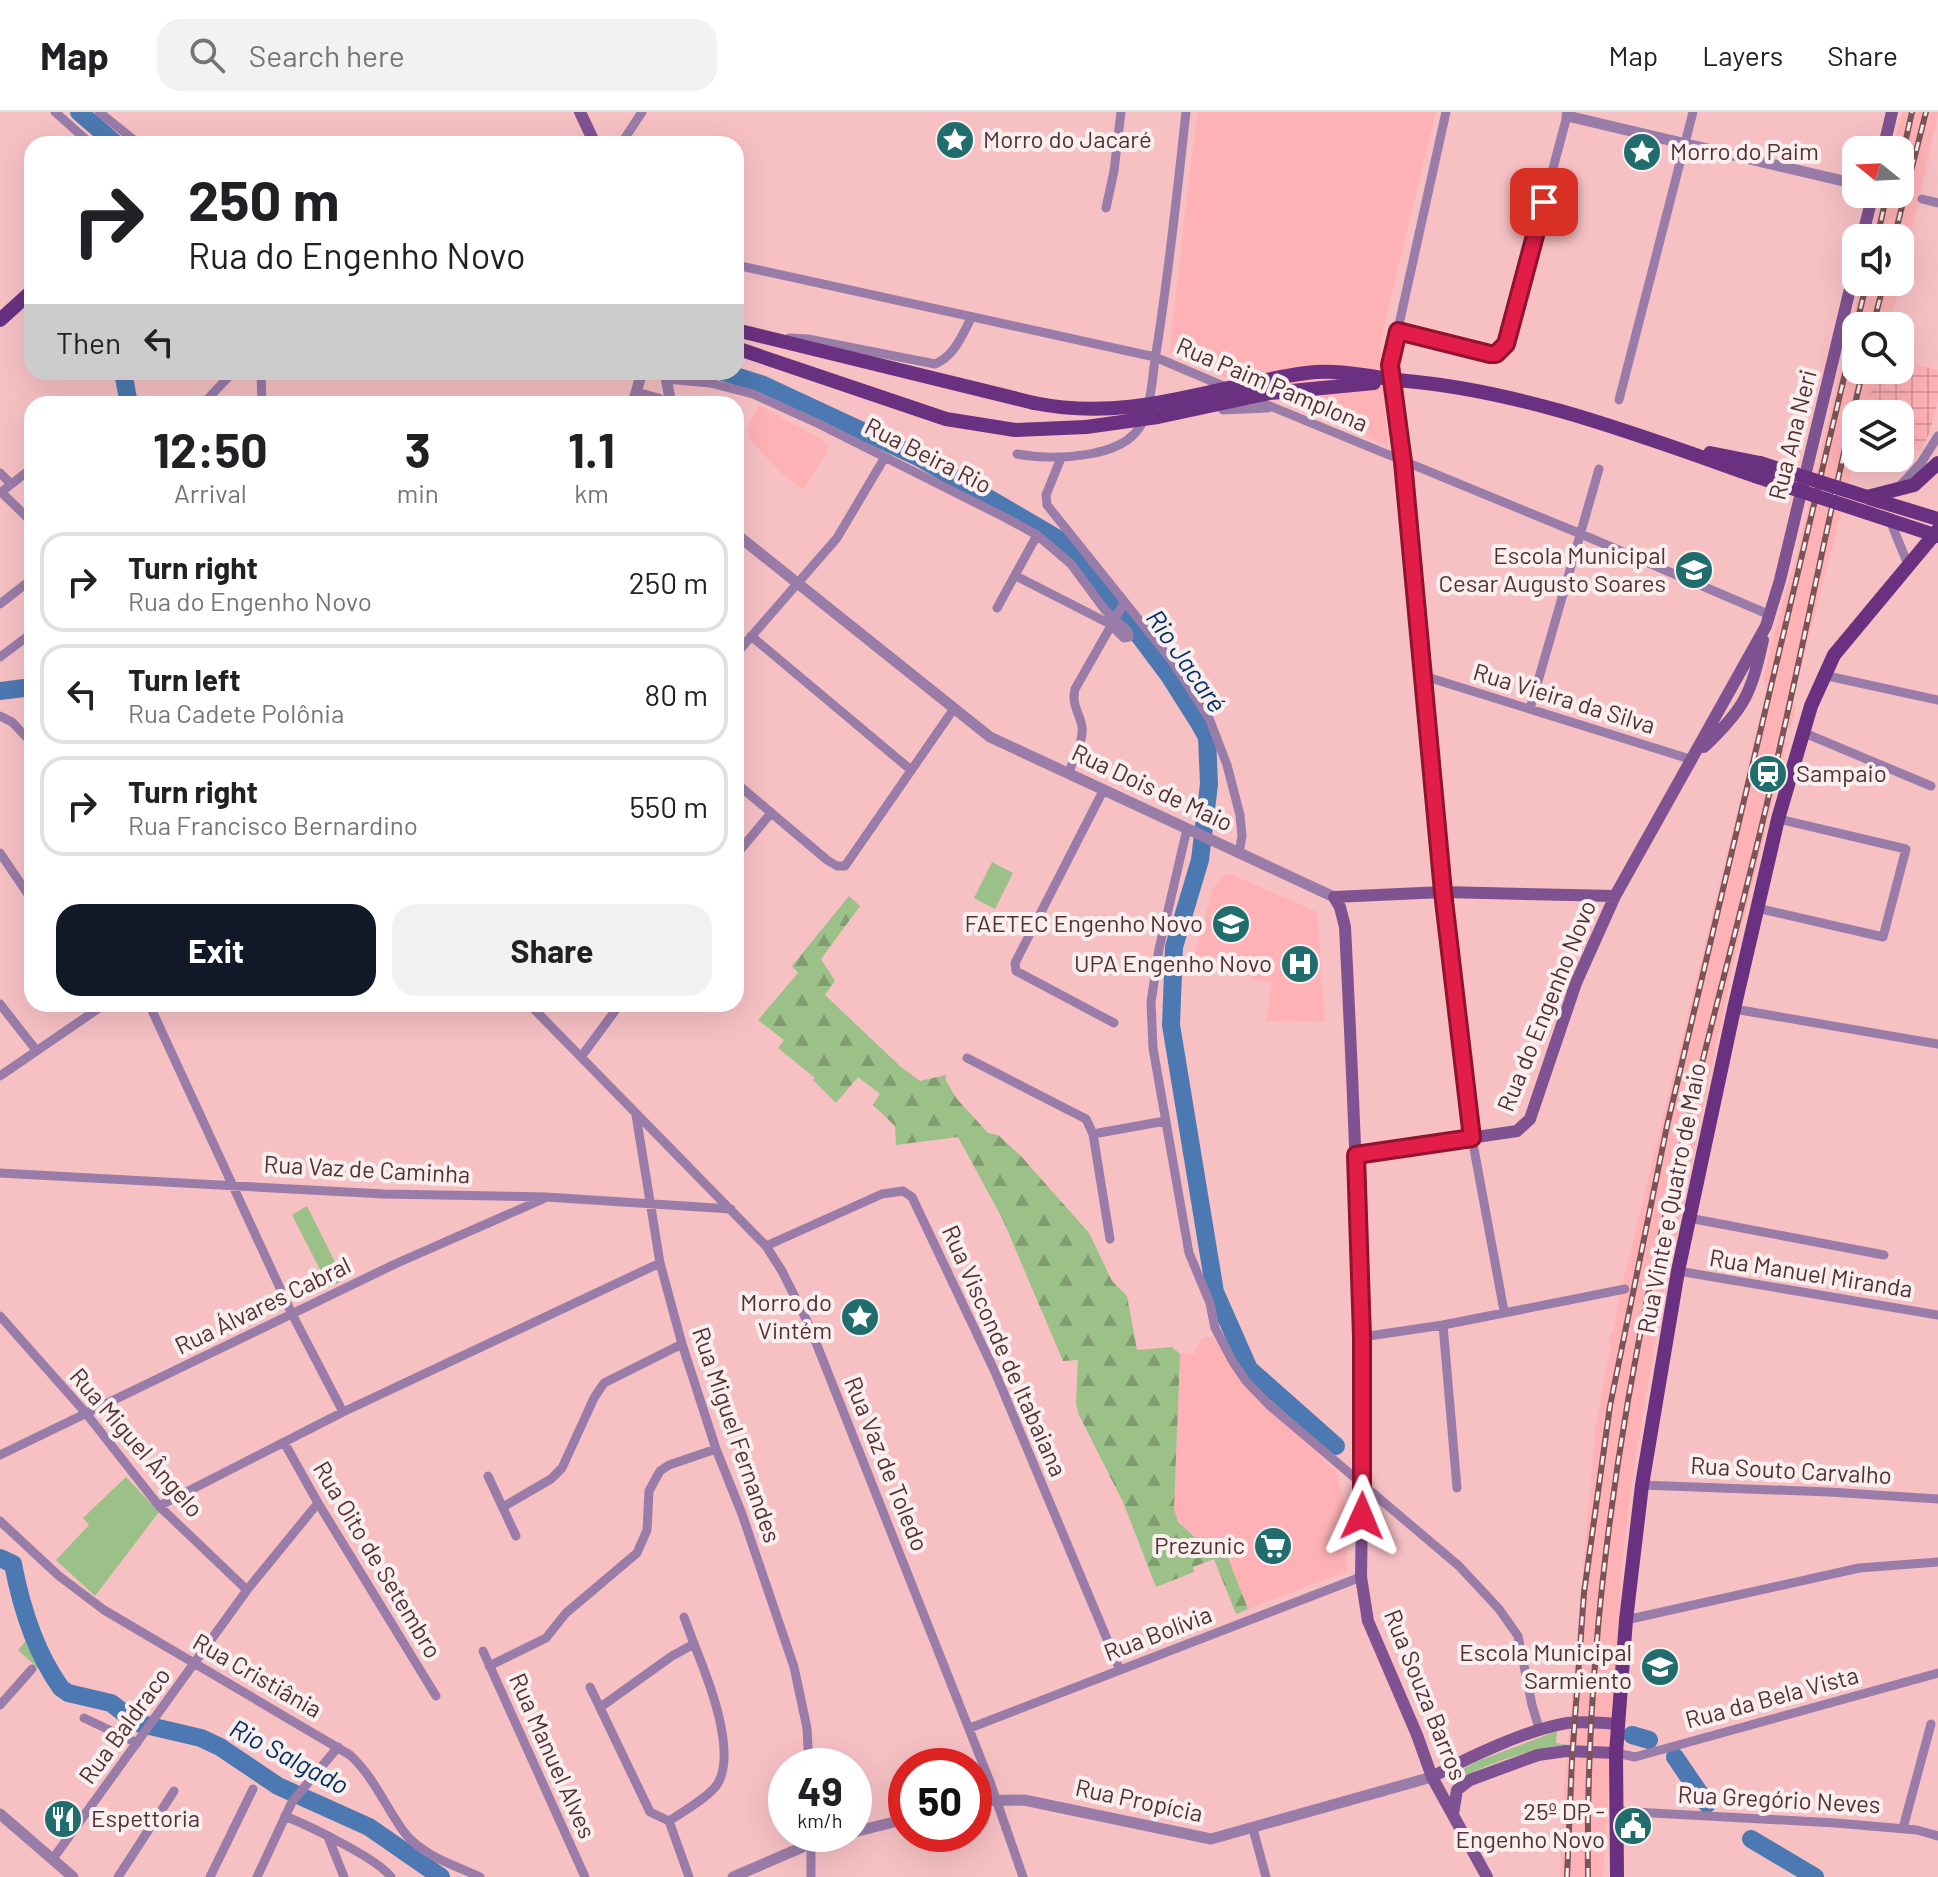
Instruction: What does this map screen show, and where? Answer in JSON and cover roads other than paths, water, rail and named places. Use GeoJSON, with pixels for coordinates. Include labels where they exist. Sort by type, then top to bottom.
{"type":"FeatureCollection","features":[{"type":"Feature","properties":{"kind":"main road"},"geometry":{"type":"LineString","coordinates":[[580,112],[591,136]]}},
{"type":"Feature","properties":{"kind":"main road"},"geometry":{"type":"LineString","coordinates":[[1886,136],[1892,112]]}},
{"type":"Feature","properties":{"kind":"main road","name":"Rua Ana Neri"},"geometry":{"type":"LineString","coordinates":[[1768,620],[1848,296]]}},
{"type":"Feature","properties":{"kind":"main road"},"geometry":{"type":"LineString","coordinates":[[0,320],[24,298]]}},
{"type":"Feature","properties":{"kind":"main road"},"geometry":{"type":"LineString","coordinates":[[744,332],[1034,403],[1082,410],[1156,405],[1307,373],[1349,373],[1463,387],[1568,413],[1678,449],[1715,454],[1938,533]]}},
{"type":"Feature","properties":{"kind":"main road"},"geometry":{"type":"LineString","coordinates":[[744,351],[946,419],[1015,430],[1086,427],[1158,417],[1270,393],[1397,380]]}},
{"type":"Feature","properties":{"kind":"main road"},"geometry":{"type":"LineString","coordinates":[[1867,497],[1914,485],[1938,463]]}},
{"type":"Feature","properties":{"kind":"main road"},"geometry":{"type":"LineString","coordinates":[[1758,470],[1867,497],[1938,519]]}},
{"type":"Feature","properties":{"kind":"main road","name":"Rua Vinte e Quatro de Maio"},"geometry":{"type":"LineString","coordinates":[[1617,1877],[1616,1753],[1626,1620],[1642,1485],[1678,1271],[1778,819],[1802,732],[1823,675],[1834,655],[1938,533]]}},
{"type":"Feature","properties":{"kind":"main road","name":"Rua do Engenho Novo"},"geometry":{"type":"LineString","coordinates":[[1356,1155],[1517,1131],[1530,1119],[1576,983],[1615,896],[1694,757],[1743,706],[1755,678],[1768,620]]}},
{"type":"Feature","properties":{"kind":"main road","name":"Rua Dois de Maio"},"geometry":{"type":"LineString","coordinates":[[1334,897],[1443,892],[1615,896]]}},
{"type":"Feature","properties":{"kind":"main road","name":"Rua Souza Barros"},"geometry":{"type":"LineString","coordinates":[[1334,897],[1345,927],[1356,1155],[1362,1337],[1361,1577],[1368,1621],[1417,1735],[1426,1779],[1439,1792],[1487,1877]]}},
{"type":"Feature","properties":{"kind":"main road"},"geometry":{"type":"LineString","coordinates":[[1426,1779],[1462,1761],[1540,1731],[1568,1723],[1618,1724]]}},
{"type":"Feature","properties":{"kind":"main road"},"geometry":{"type":"LineString","coordinates":[[1453,1817],[1454,1796],[1462,1784],[1470,1780],[1552,1752],[1616,1753]]}},
{"type":"Feature","properties":{"kind":"street"},"geometry":{"type":"LineString","coordinates":[[55,112],[82,136]]}},
{"type":"Feature","properties":{"kind":"street"},"geometry":{"type":"LineString","coordinates":[[99,112],[129,136]]}},
{"type":"Feature","properties":{"kind":"street"},"geometry":{"type":"LineString","coordinates":[[626,136],[642,112]]}},
{"type":"Feature","properties":{"kind":"street"},"geometry":{"type":"LineString","coordinates":[[1106,208],[1121,112]]}},
{"type":"Feature","properties":{"kind":"street"},"geometry":{"type":"LineString","coordinates":[[1141,425],[1150,392],[1163,309],[1186,112]]}},
{"type":"Feature","properties":{"kind":"street"},"geometry":{"type":"LineString","coordinates":[[1446,112],[1390,365],[1403,462],[1443,892],[1472,1138],[1504,1311]]}},
{"type":"Feature","properties":{"kind":"street"},"geometry":{"type":"LineString","coordinates":[[1619,400],[1693,112]]}},
{"type":"Feature","properties":{"kind":"street"},"geometry":{"type":"LineString","coordinates":[[1398,331],[1490,354],[1496,354],[1506,344],[1567,114],[1842,181]]}},
{"type":"Feature","properties":{"kind":"street"},"geometry":{"type":"LineString","coordinates":[[1922,199],[1938,203]]}},
{"type":"Feature","properties":{"kind":"street","name":"Rua Paim Pamplona"},"geometry":{"type":"LineString","coordinates":[[744,267],[1155,357],[1581,534],[1768,620]]}},
{"type":"Feature","properties":{"kind":"street"},"geometry":{"type":"LineString","coordinates":[[766,339],[808,339],[935,364],[946,358],[955,347],[971,318]]}},
{"type":"Feature","properties":{"kind":"street"},"geometry":{"type":"LineString","coordinates":[[210,396],[226,380]]}},
{"type":"Feature","properties":{"kind":"street","name":"Rua Beira Rio"},"geometry":{"type":"LineString","coordinates":[[695,380],[753,394],[1037,535],[1077,571],[1113,620]]}},
{"type":"Feature","properties":{"kind":"street"},"geometry":{"type":"LineString","coordinates":[[1017,454],[1061,458],[1120,444],[1141,425],[1239,407],[1274,408]]}},
{"type":"Feature","properties":{"kind":"street"},"geometry":{"type":"LineString","coordinates":[[1909,567],[1888,516],[1890,498],[1921,463],[1938,436]]}},
{"type":"Feature","properties":{"kind":"street"},"geometry":{"type":"LineString","coordinates":[[744,644],[843,530],[885,457]]}},
{"type":"Feature","properties":{"kind":"street"},"geometry":{"type":"LineString","coordinates":[[1061,458],[1046,495],[1047,505],[1123,605],[1172,661],[1216,731],[1242,822],[1239,853]]}},
{"type":"Feature","properties":{"kind":"street"},"geometry":{"type":"LineString","coordinates":[[1530,709],[1599,469]]}},
{"type":"Feature","properties":{"kind":"street"},"geometry":{"type":"LineString","coordinates":[[0,473],[11,484]]}},
{"type":"Feature","properties":{"kind":"street"},"geometry":{"type":"LineString","coordinates":[[24,474],[1,492],[24,514]]}},
{"type":"Feature","properties":{"kind":"street"},"geometry":{"type":"LineString","coordinates":[[997,608],[1037,535]]}},
{"type":"Feature","properties":{"kind":"street","name":"Rua Dois de Maio"},"geometry":{"type":"LineString","coordinates":[[744,541],[990,737],[1334,897]]}},
{"type":"Feature","properties":{"kind":"street"},"geometry":{"type":"LineString","coordinates":[[1016,576],[1113,620],[1124,638],[1129,637]]}},
{"type":"Feature","properties":{"kind":"street"},"geometry":{"type":"LineString","coordinates":[[0,604],[24,585]]}},
{"type":"Feature","properties":{"kind":"street"},"geometry":{"type":"LineString","coordinates":[[1069,772],[1082,737],[1082,727],[1074,705],[1075,689],[1123,605]]}},
{"type":"Feature","properties":{"kind":"street"},"geometry":{"type":"LineString","coordinates":[[751,636],[911,770]]}},
{"type":"Feature","properties":{"kind":"street"},"geometry":{"type":"LineString","coordinates":[[0,657],[24,639]]}},
{"type":"Feature","properties":{"kind":"street"},"geometry":{"type":"LineString","coordinates":[[1823,675],[1938,700]]}},
{"type":"Feature","properties":{"kind":"street","name":"Rua Vieira da Silva"},"geometry":{"type":"LineString","coordinates":[[1424,676],[1694,757]]}},
{"type":"Feature","properties":{"kind":"street"},"geometry":{"type":"LineString","coordinates":[[744,790],[840,868],[864,842],[953,710]]}},
{"type":"Feature","properties":{"kind":"street"},"geometry":{"type":"LineString","coordinates":[[0,716],[24,733]]}},
{"type":"Feature","properties":{"kind":"street"},"geometry":{"type":"LineString","coordinates":[[1802,732],[1931,786]]}},
{"type":"Feature","properties":{"kind":"street"},"geometry":{"type":"LineString","coordinates":[[1104,789],[1015,963],[1016,971],[1114,1023]]}},
{"type":"Feature","properties":{"kind":"street"},"geometry":{"type":"LineString","coordinates":[[744,845],[771,813]]}},
{"type":"Feature","properties":{"kind":"street"},"geometry":{"type":"LineString","coordinates":[[1757,908],[1883,937],[1906,849],[1778,819]]}},
{"type":"Feature","properties":{"kind":"street"},"geometry":{"type":"LineString","coordinates":[[1191,831],[1159,949],[1151,1002],[1153,1048],[1189,1253],[1210,1303],[1215,1328],[1246,1381],[1269,1405],[1479,1585],[1518,1636],[1540,1731]]}},
{"type":"Feature","properties":{"kind":"street"},"geometry":{"type":"LineString","coordinates":[[0,853],[24,888]]}},
{"type":"Feature","properties":{"kind":"street"},"geometry":{"type":"LineString","coordinates":[[1,1007],[36,1050]]}},
{"type":"Feature","properties":{"kind":"street"},"geometry":{"type":"LineString","coordinates":[[1734,1009],[1938,1044]]}},
{"type":"Feature","properties":{"kind":"street"},"geometry":{"type":"LineString","coordinates":[[0,1076],[93,1012]]}},
{"type":"Feature","properties":{"kind":"street"},"geometry":{"type":"LineString","coordinates":[[153,1012],[292,1314],[343,1412]]}},
{"type":"Feature","properties":{"kind":"street","name":"Rua Vaz de Toledo"},"geometry":{"type":"LineString","coordinates":[[537,1012],[731,1209],[766,1246],[782,1271],[809,1325],[970,1728],[1023,1877]]}},
{"type":"Feature","properties":{"kind":"street"},"geometry":{"type":"LineString","coordinates":[[581,1057],[614,1012]]}},
{"type":"Feature","properties":{"kind":"street"},"geometry":{"type":"LineString","coordinates":[[967,1058],[1083,1116],[1093,1134],[1110,1239]]}},
{"type":"Feature","properties":{"kind":"street","name":"Rua Miguel Fernandes"},"geometry":{"type":"LineString","coordinates":[[636,1113],[660,1263],[716,1449],[742,1514],[794,1667],[808,1748]]}},
{"type":"Feature","properties":{"kind":"street"},"geometry":{"type":"LineString","coordinates":[[1093,1134],[1165,1121]]}},
{"type":"Feature","properties":{"kind":"street","name":"Rua Vaz de Caminha"},"geometry":{"type":"LineString","coordinates":[[0,1173],[232,1183],[384,1194],[546,1197],[731,1209]]}},
{"type":"Feature","properties":{"kind":"street","name":"Rua Visconde de Itabaiana"},"geometry":{"type":"LineString","coordinates":[[766,1246],[882,1194],[903,1191],[912,1197],[995,1372],[1120,1670]]}},
{"type":"Feature","properties":{"kind":"street","name":"Rua Álvares Cabral"},"geometry":{"type":"LineString","coordinates":[[0,1455],[423,1251],[546,1197]]}},
{"type":"Feature","properties":{"kind":"street"},"geometry":{"type":"LineString","coordinates":[[1689,1218],[1884,1255]]}},
{"type":"Feature","properties":{"kind":"street"},"geometry":{"type":"LineString","coordinates":[[159,1506],[343,1412],[660,1263]]}},
{"type":"Feature","properties":{"kind":"street","name":"Rua Manuel Miranda"},"geometry":{"type":"LineString","coordinates":[[1678,1271],[1938,1315]]}},
{"type":"Feature","properties":{"kind":"street"},"geometry":{"type":"LineString","coordinates":[[1362,1337],[1443,1325],[1625,1289]]}},
{"type":"Feature","properties":{"kind":"street","name":"Rua Miguel Ângelo"},"geometry":{"type":"LineString","coordinates":[[0,1316],[85,1412],[159,1506],[247,1590]]}},
{"type":"Feature","properties":{"kind":"street"},"geometry":{"type":"LineString","coordinates":[[1443,1325],[1457,1488]]}},
{"type":"Feature","properties":{"kind":"street"},"geometry":{"type":"LineString","coordinates":[[503,1507],[551,1479],[562,1468],[604,1383],[682,1344]]}},
{"type":"Feature","properties":{"kind":"street","name":"Rua Oito de Setembro"},"geometry":{"type":"LineString","coordinates":[[285,1444],[436,1696]]}},
{"type":"Feature","properties":{"kind":"street"},"geometry":{"type":"LineString","coordinates":[[489,1666],[546,1638],[566,1613],[637,1553],[647,1530],[649,1491],[660,1471],[716,1449]]}},
{"type":"Feature","properties":{"kind":"street"},"geometry":{"type":"LineString","coordinates":[[488,1476],[516,1536]]}},
{"type":"Feature","properties":{"kind":"street","name":"Rua Souto Carvalho"},"geometry":{"type":"LineString","coordinates":[[1642,1485],[1938,1499]]}},
{"type":"Feature","properties":{"kind":"street","name":"Rua Baldraco"},"geometry":{"type":"LineString","coordinates":[[52,1860],[247,1590],[318,1503]]}},
{"type":"Feature","properties":{"kind":"street","name":"Rua Cristiânia"},"geometry":{"type":"LineString","coordinates":[[0,1521],[88,1600],[338,1747],[369,1775],[406,1834],[438,1858],[480,1877]]}},
{"type":"Feature","properties":{"kind":"street"},"geometry":{"type":"LineString","coordinates":[[1626,1620],[1859,1568],[1938,1562]]}},
{"type":"Feature","properties":{"kind":"street","name":"Rua Bolívia"},"geometry":{"type":"LineString","coordinates":[[970,1728],[1361,1577]]}},
{"type":"Feature","properties":{"kind":"street"},"geometry":{"type":"LineString","coordinates":[[669,1821],[714,1788],[721,1773],[722,1735],[718,1709],[684,1617]]}},
{"type":"Feature","properties":{"kind":"street"},"geometry":{"type":"LineString","coordinates":[[602,1706],[694,1644]]}},
{"type":"Feature","properties":{"kind":"street","name":"Rua Manuel Alves"},"geometry":{"type":"LineString","coordinates":[[483,1651],[585,1877]]}},
{"type":"Feature","properties":{"kind":"street"},"geometry":{"type":"LineString","coordinates":[[0,1705],[32,1669]]}},
{"type":"Feature","properties":{"kind":"street","name":"Rua da Bela Vista"},"geometry":{"type":"LineString","coordinates":[[1616,1753],[1635,1757],[1938,1673]]}},
{"type":"Feature","properties":{"kind":"street"},"geometry":{"type":"LineString","coordinates":[[590,1687],[602,1706],[650,1812],[669,1821],[689,1877]]}},
{"type":"Feature","properties":{"kind":"street"},"geometry":{"type":"LineString","coordinates":[[84,1718],[139,1742]]}},
{"type":"Feature","properties":{"kind":"street"},"geometry":{"type":"LineString","coordinates":[[1903,1828],[1931,1724]]}},
{"type":"Feature","properties":{"kind":"street"},"geometry":{"type":"LineString","coordinates":[[257,1877],[292,1802],[338,1747]]}},
{"type":"Feature","properties":{"kind":"street","name":"Rua Propícia"},"geometry":{"type":"LineString","coordinates":[[992,1801],[1024,1800],[1211,1839],[1426,1779]]}},
{"type":"Feature","properties":{"kind":"street"},"geometry":{"type":"LineString","coordinates":[[210,1877],[253,1789]]}},
{"type":"Feature","properties":{"kind":"street"},"geometry":{"type":"LineString","coordinates":[[118,1877],[174,1791]]}},
{"type":"Feature","properties":{"kind":"street","name":"Rua Gregório Neves"},"geometry":{"type":"LineString","coordinates":[[1616,1811],[1903,1828],[1938,1836]]}},
{"type":"Feature","properties":{"kind":"street"},"geometry":{"type":"LineString","coordinates":[[0,1814],[73,1877]]}},
{"type":"Feature","properties":{"kind":"street"},"geometry":{"type":"LineString","coordinates":[[285,1816],[381,1866],[391,1877]]}},
{"type":"Feature","properties":{"kind":"street"},"geometry":{"type":"LineString","coordinates":[[1253,1829],[1266,1877]]}},
{"type":"Feature","properties":{"kind":"street"},"geometry":{"type":"LineString","coordinates":[[328,1837],[344,1877]]}},
{"type":"Feature","properties":{"kind":"street"},"geometry":{"type":"LineString","coordinates":[[733,1877],[784,1852]]}},
{"type":"Feature","properties":{"kind":"street"},"geometry":{"type":"LineString","coordinates":[[811,1877],[812,1852]]}},
{"type":"Feature","properties":{"kind":"street"},"geometry":{"type":"LineString","coordinates":[[52,1860],[62,1877]]}},
{"type":"Feature","properties":{"kind":"waterway","name":"Rio Jacaré"},"geometry":{"type":"LineString","coordinates":[[79,112],[107,136]]}},
{"type":"Feature","properties":{"kind":"waterway","name":"Rio Jacaré"},"geometry":{"type":"LineString","coordinates":[[744,379],[918,457],[1060,540],[1099,582],[1168,674],[1207,737],[1209,784],[1200,860],[1174,947],[1171,1025],[1215,1292],[1249,1369],[1336,1446]]}},
{"type":"Feature","properties":{"kind":"waterway","name":"Rio Salgado"},"geometry":{"type":"LineString","coordinates":[[124,380],[128,396]]}},
{"type":"Feature","properties":{"kind":"waterway","name":"Rio Salgado"},"geometry":{"type":"LineString","coordinates":[[0,691],[24,688]]}},
{"type":"Feature","properties":{"kind":"waterway","name":"Rio Salgado"},"geometry":{"type":"LineString","coordinates":[[0,1558],[13,1564],[31,1629],[44,1660],[61,1688],[68,1693],[111,1703],[137,1723],[201,1738],[220,1747],[278,1786],[369,1827],[441,1877]]}},
{"type":"Feature","properties":{"kind":"waterway","name":"Rio Jacaré"},"geometry":{"type":"LineString","coordinates":[[1632,1735],[1649,1740]]}},
{"type":"Feature","properties":{"kind":"waterway","name":"Rio Jacaré"},"geometry":{"type":"LineString","coordinates":[[1675,1757],[1707,1804]]}},
{"type":"Feature","properties":{"kind":"waterway","name":"Rio Jacaré"},"geometry":{"type":"LineString","coordinates":[[1751,1839],[1815,1877]]}},
{"type":"Feature","properties":{"kind":"railway"},"geometry":{"type":"LineString","coordinates":[[1907,136],[1912,112]]}},
{"type":"Feature","properties":{"kind":"railway"},"geometry":{"type":"LineString","coordinates":[[1898,224],[1926,112]]}},
{"type":"Feature","properties":{"kind":"railway"},"geometry":{"type":"LineString","coordinates":[[1880,224],[1884,208]]}},
{"type":"Feature","properties":{"kind":"railway"},"geometry":{"type":"LineString","coordinates":[[1860,312],[1864,296]]}},
{"type":"Feature","properties":{"kind":"railway"},"geometry":{"type":"LineString","coordinates":[[1876,312],[1880,296]]}},
{"type":"Feature","properties":{"kind":"railway"},"geometry":{"type":"LineString","coordinates":[[1567,1877],[1584,1593],[1610,1406],[1667,1126],[1843,384]]}},
{"type":"Feature","properties":{"kind":"railway"},"geometry":{"type":"LineString","coordinates":[[1588,1877],[1588,1793],[1598,1625],[1632,1376],[1666,1212],[1771,786],[1860,384]]}},
{"type":"Feature","properties":{"kind":"place","name":"Morro do Jacaré"},"geometry":{"type":"Point","coordinates":[955,140]}},
{"type":"Feature","properties":{"kind":"place","name":"Morro do Paim"},"geometry":{"type":"Point","coordinates":[1642,152]}},
{"type":"Feature","properties":{"kind":"place","name":"Escola Municipal Cesar Augusto Soares"},"geometry":{"type":"Point","coordinates":[1694,570]}},
{"type":"Feature","properties":{"kind":"place","name":"Sampaio"},"geometry":{"type":"Point","coordinates":[1768,774]}},
{"type":"Feature","properties":{"kind":"place","name":"FAETEC Engenho Novo"},"geometry":{"type":"Point","coordinates":[1231,924]}},
{"type":"Feature","properties":{"kind":"place","name":"UPA Engenho Novo"},"geometry":{"type":"Point","coordinates":[1300,964]}},
{"type":"Feature","properties":{"kind":"place","name":"Morro do Vintém"},"geometry":{"type":"Point","coordinates":[860,1317]}},
{"type":"Feature","properties":{"kind":"place","name":"Prezunic"},"geometry":{"type":"Point","coordinates":[1273,1546]}},
{"type":"Feature","properties":{"kind":"place","name":"Escola Municipal Sarmiento"},"geometry":{"type":"Point","coordinates":[1660,1667]}},
{"type":"Feature","properties":{"kind":"place","name":"Espettoria"},"geometry":{"type":"Point","coordinates":[63,1819]}},
{"type":"Feature","properties":{"kind":"place","name":"25º DP - Engenho Novo"},"geometry":{"type":"Point","coordinates":[1633,1826]}}]}
